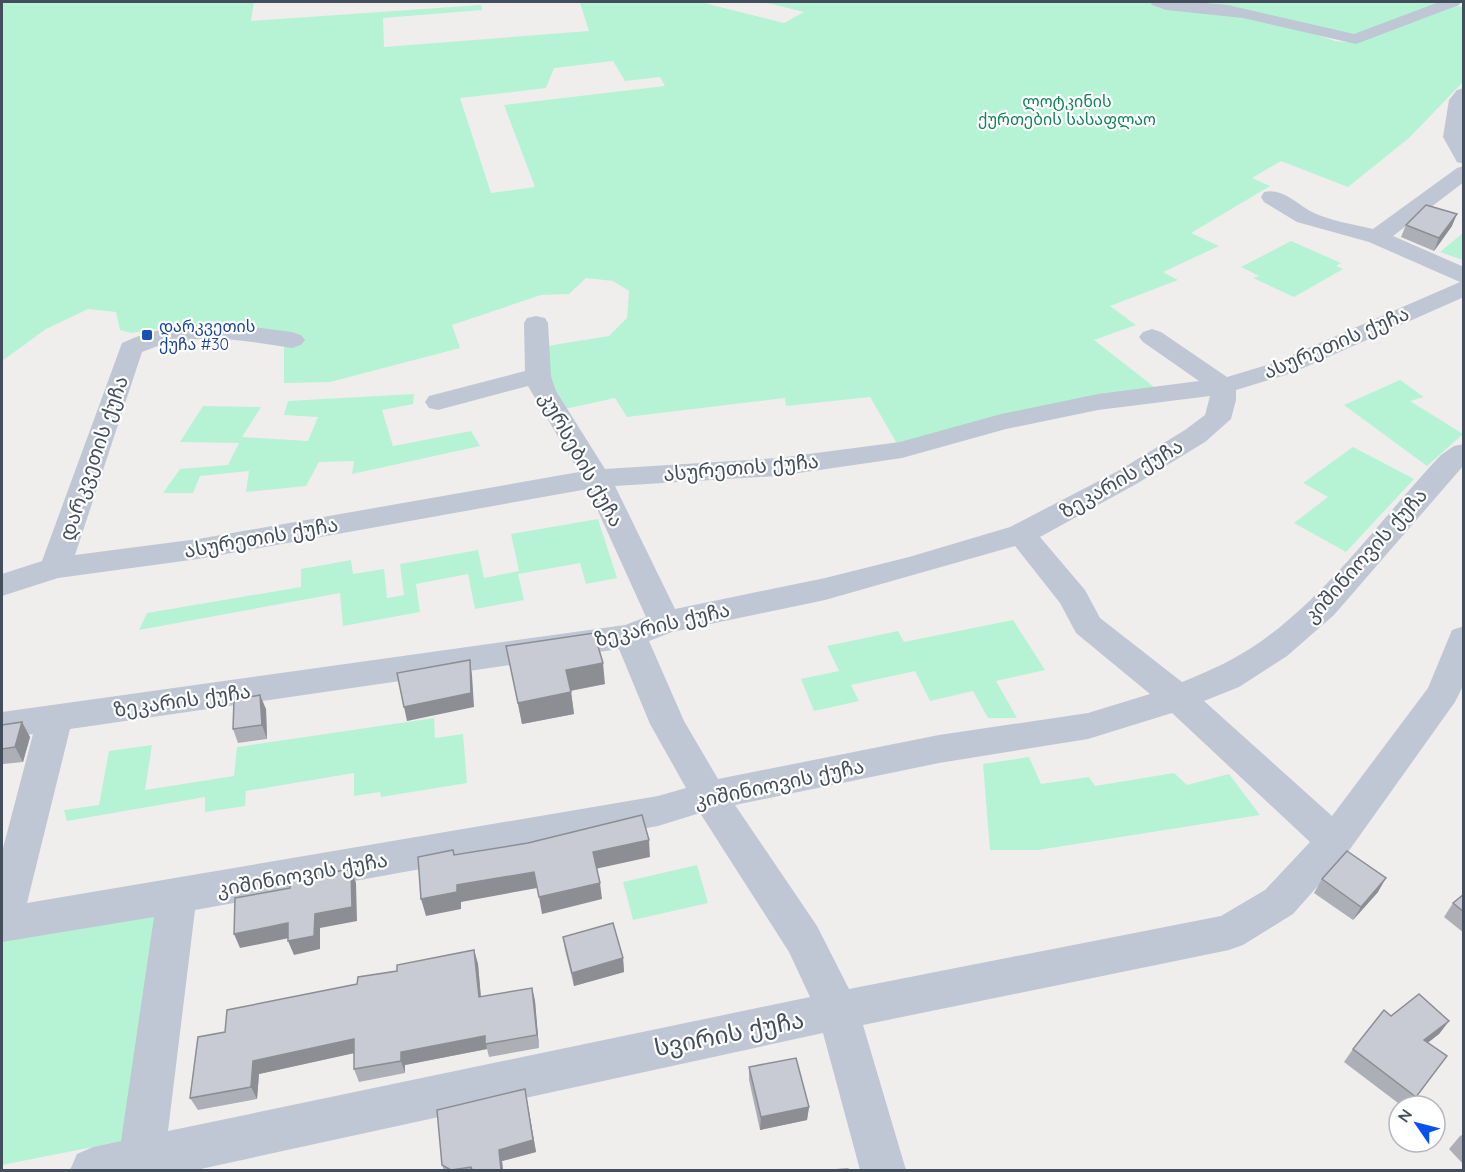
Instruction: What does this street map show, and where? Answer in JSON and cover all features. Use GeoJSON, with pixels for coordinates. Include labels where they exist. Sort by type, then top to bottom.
{"type":"FeatureCollection","features":[{"type":"Feature","properties":{"kind":"street"},"geometry":{"type":"LineString","coordinates":[[1158,2],[1226,9],[1292,24],[1343,39],[1356,39],[1453,2]]}},
{"type":"Feature","properties":{"kind":"street"},"geometry":{"type":"LineString","coordinates":[[1377,237],[1463,169],[1453,137],[1458,100],[1464,94]]}},
{"type":"Feature","properties":{"kind":"street"},"geometry":{"type":"LineString","coordinates":[[1272,197],[1305,218],[1377,237],[1464,276]]}},
{"type":"Feature","properties":{"kind":"street","name":"ასურეთის ქუჩა"},"geometry":{"type":"LineString","coordinates":[[2,585],[55,568],[198,549],[597,478],[778,467],[902,450],[1001,422],[1098,402],[1223,386],[1283,368],[1464,288]]}},
{"type":"Feature","properties":{"kind":"street","name":"კურსების ქუჩა"},"geometry":{"type":"LineString","coordinates":[[536,323],[538,376],[543,391],[597,478],[648,629],[668,724],[709,796],[803,939],[838,1011],[883,1170]]}},
{"type":"Feature","properties":{"kind":"street","name":"დარკვეთის ქუჩა"},"geometry":{"type":"LineString","coordinates":[[55,568],[132,348],[151,337],[199,328],[292,340]]}},
{"type":"Feature","properties":{"kind":"street"},"geometry":{"type":"LineString","coordinates":[[1152,337],[1223,386]]}},
{"type":"Feature","properties":{"kind":"street"},"geometry":{"type":"LineString","coordinates":[[438,402],[538,376]]}},
{"type":"Feature","properties":{"kind":"street","name":"ზეკარის ქუჩა"},"geometry":{"type":"LineString","coordinates":[[2,725],[648,629],[825,589],[914,566],[1021,534],[1128,477],[1195,436],[1216,419],[1223,400],[1223,386]]}},
{"type":"Feature","properties":{"kind":"street","name":"კიშინიოვის ქუჩა"},"geometry":{"type":"LineString","coordinates":[[2,925],[658,811],[709,796],[939,749],[1088,726],[1178,698],[1227,678],[1275,648],[1323,607],[1426,488],[1451,461],[1464,452]]}},
{"type":"Feature","properties":{"kind":"street"},"geometry":{"type":"LineString","coordinates":[[1021,534],[1074,598],[1087,625],[1178,698],[1335,841]]}},
{"type":"Feature","properties":{"kind":"street","name":"სვირის ქუჩა"},"geometry":{"type":"LineString","coordinates":[[93,1170],[712,1036],[1229,932],[1279,902],[1335,841],[1443,693],[1464,638]]}},
{"type":"Feature","properties":{"kind":"street"},"geometry":{"type":"LineString","coordinates":[[2,925],[55,718]]}},
{"type":"Feature","properties":{"kind":"street"},"geometry":{"type":"LineString","coordinates":[[141,1160],[177,896]]}},
{"type":"Feature","properties":{"kind":"green space","name":"ლოტკინის ქურთების სასაფლაო"},"geometry":{"type":"Polygon","coordinates":[[[2,2],[254,2],[251,21],[481,5],[482,10],[383,18],[384,47],[589,31],[580,3],[700,2],[784,23],[804,12],[763,2],[1151,2],[1286,24],[1335,41],[1349,42],[1453,5],[1463,7],[1463,82],[1409,138],[1348,187],[1281,161],[1252,178],[1270,186],[1191,233],[1219,246],[1163,272],[1178,280],[1110,306],[1136,325],[1094,340],[1158,390],[899,447],[870,397],[786,406],[785,398],[627,417],[615,398],[565,409],[546,384],[547,346],[609,336],[627,318],[629,291],[613,281],[586,278],[569,294],[541,295],[452,325],[460,348],[330,382],[284,383],[284,332],[176,326],[131,333],[120,330],[116,312],[88,309],[46,329],[2,361],[2,2]],[[613,61],[554,68],[546,88],[460,98],[491,193],[535,187],[504,105],[665,86],[660,77],[625,81],[613,61]]]}},
{"type":"Feature","properties":{"kind":"green space"},"geometry":{"type":"Polygon","coordinates":[[[1173,2],[1444,2],[1361,34],[1350,35],[1173,2]]]}},
{"type":"Feature","properties":{"kind":"green space"},"geometry":{"type":"Polygon","coordinates":[[[1463,233],[1463,260],[1440,252],[1463,233]]]}},
{"type":"Feature","properties":{"kind":"green space"},"geometry":{"type":"Polygon","coordinates":[[[1291,241],[1341,263],[1336,266],[1343,269],[1294,297],[1253,278],[1259,276],[1241,267],[1291,241]]]}},
{"type":"Feature","properties":{"kind":"green space"},"geometry":{"type":"Polygon","coordinates":[[[1400,380],[1424,397],[1410,401],[1463,434],[1427,466],[1344,405],[1400,380]]]}},
{"type":"Feature","properties":{"kind":"green space"},"geometry":{"type":"Polygon","coordinates":[[[414,394],[413,404],[382,410],[393,446],[471,431],[480,446],[352,474],[354,461],[319,462],[306,486],[246,492],[249,471],[200,476],[193,493],[163,493],[180,469],[228,465],[239,443],[180,442],[203,406],[261,407],[242,437],[308,441],[318,417],[284,415],[288,401],[414,394]]]}},
{"type":"Feature","properties":{"kind":"green space"},"geometry":{"type":"Polygon","coordinates":[[[1353,447],[1414,479],[1346,552],[1294,523],[1328,497],[1303,483],[1353,447]]]}},
{"type":"Feature","properties":{"kind":"green space"},"geometry":{"type":"Polygon","coordinates":[[[598,519],[617,578],[586,584],[580,563],[518,574],[524,600],[475,609],[468,574],[416,584],[420,612],[343,626],[340,593],[139,630],[147,613],[301,587],[301,569],[351,560],[353,574],[384,569],[387,598],[404,595],[400,564],[478,550],[484,578],[519,571],[511,534],[598,519]]]}},
{"type":"Feature","properties":{"kind":"green space"},"geometry":{"type":"Polygon","coordinates":[[[1013,620],[1045,670],[996,681],[1017,718],[988,718],[973,691],[930,701],[915,671],[851,685],[859,701],[814,711],[801,679],[839,671],[827,646],[898,631],[904,642],[1013,620]]]}},
{"type":"Feature","properties":{"kind":"green space"},"geometry":{"type":"Polygon","coordinates":[[[434,718],[435,738],[463,734],[467,783],[381,797],[380,792],[354,796],[354,773],[246,791],[245,806],[205,812],[205,797],[67,821],[64,810],[99,805],[109,751],[152,745],[145,790],[234,776],[237,747],[434,718]]]}},
{"type":"Feature","properties":{"kind":"green space"},"geometry":{"type":"Polygon","coordinates":[[[1029,757],[1041,784],[1089,777],[1095,786],[1174,773],[1187,785],[1229,774],[1260,815],[1038,850],[990,850],[983,764],[1029,757]]]}},
{"type":"Feature","properties":{"kind":"green space"},"geometry":{"type":"Polygon","coordinates":[[[697,865],[708,903],[633,920],[623,882],[697,865]]]}},
{"type":"Feature","properties":{"kind":"green space"},"geometry":{"type":"Polygon","coordinates":[[[161,913],[128,1140],[2,1165],[2,939],[161,913]]]}},
{"type":"Feature","properties":{"kind":"building"},"geometry":{"type":"Polygon","coordinates":[[[1426,205],[1457,214],[1439,238],[1406,225],[1426,205]]]}},
{"type":"Feature","properties":{"kind":"building"},"geometry":{"type":"Polygon","coordinates":[[[594,633],[603,663],[566,670],[571,692],[518,703],[506,646],[594,633]]]}},
{"type":"Feature","properties":{"kind":"building"},"geometry":{"type":"Polygon","coordinates":[[[470,660],[471,693],[404,707],[397,673],[470,660]]]}},
{"type":"Feature","properties":{"kind":"building"},"geometry":{"type":"Polygon","coordinates":[[[260,695],[262,725],[233,729],[234,700],[260,695]]]}},
{"type":"Feature","properties":{"kind":"building"},"geometry":{"type":"Polygon","coordinates":[[[22,722],[15,747],[2,749],[2,725],[22,722]]]}},
{"type":"Feature","properties":{"kind":"building"},"geometry":{"type":"Polygon","coordinates":[[[642,815],[649,840],[593,852],[600,883],[539,897],[534,872],[457,885],[457,892],[421,899],[418,857],[453,850],[454,855],[528,843],[642,815]]]}},
{"type":"Feature","properties":{"kind":"building"},"geometry":{"type":"Polygon","coordinates":[[[1347,851],[1386,878],[1361,907],[1322,879],[1347,851]]]}},
{"type":"Feature","properties":{"kind":"building"},"geometry":{"type":"Polygon","coordinates":[[[351,869],[352,907],[315,914],[314,936],[288,941],[288,923],[234,934],[235,898],[290,888],[290,880],[351,869]]]}},
{"type":"Feature","properties":{"kind":"building"},"geometry":{"type":"Polygon","coordinates":[[[1464,894],[1464,912],[1453,903],[1464,894]]]}},
{"type":"Feature","properties":{"kind":"building"},"geometry":{"type":"Polygon","coordinates":[[[613,923],[623,958],[572,973],[563,937],[613,923]]]}},
{"type":"Feature","properties":{"kind":"building"},"geometry":{"type":"Polygon","coordinates":[[[474,950],[479,997],[532,988],[537,1035],[485,1044],[485,1036],[401,1052],[401,1061],[354,1069],[354,1039],[253,1061],[251,1087],[190,1098],[198,1037],[225,1032],[227,1010],[357,984],[358,977],[397,971],[397,965],[474,950]]]}},
{"type":"Feature","properties":{"kind":"building"},"geometry":{"type":"Polygon","coordinates":[[[1419,994],[1449,1021],[1424,1040],[1447,1056],[1418,1094],[1412,1094],[1353,1049],[1384,1010],[1391,1016],[1419,994]]]}},
{"type":"Feature","properties":{"kind":"building"},"geometry":{"type":"Polygon","coordinates":[[[796,1058],[809,1107],[761,1117],[749,1067],[796,1058]]]}},
{"type":"Feature","properties":{"kind":"building"},"geometry":{"type":"Polygon","coordinates":[[[525,1089],[533,1140],[499,1150],[501,1170],[472,1170],[471,1167],[451,1170],[442,1165],[437,1110],[525,1089]]]}},
{"type":"Feature","properties":{"kind":"place","name":"დარკვეთის ქუჩა #30"},"geometry":{"type":"Point","coordinates":[147,335]}}]}
